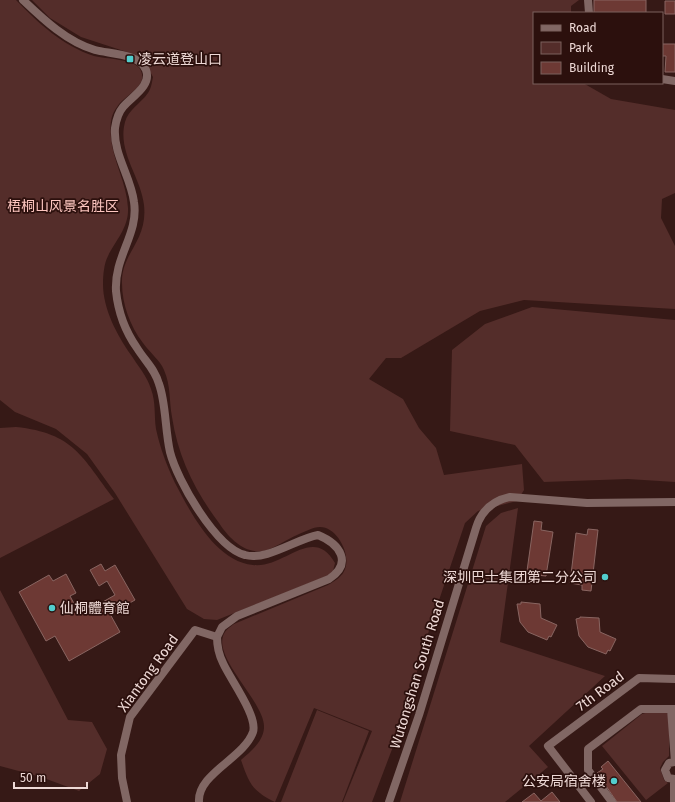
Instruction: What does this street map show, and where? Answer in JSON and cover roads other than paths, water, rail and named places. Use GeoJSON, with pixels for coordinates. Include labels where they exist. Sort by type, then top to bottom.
{"type":"FeatureCollection","features":[{"type":"Feature","properties":{"kind":"street"},"geometry":{"type":"LineString","coordinates":[[23,0],[43,19],[68,37],[93,50],[135,59],[142,63],[146,70],[148,77],[145,84],[118,114],[115,127],[115,141],[134,200],[136,215],[133,228],[119,262],[116,291],[123,322],[129,336],[155,373],[160,385],[171,454],[195,505],[224,542],[234,550],[244,555],[262,555],[318,535],[334,543],[342,558],[342,566],[337,574],[329,579],[237,616],[222,627],[217,636],[217,648],[222,662],[253,719],[254,730],[249,740],[241,749],[208,780],[199,791],[199,802]]}},
{"type":"Feature","properties":{"kind":"street"},"geometry":{"type":"LineString","coordinates":[[588,0],[589,12]]}},
{"type":"Feature","properties":{"kind":"street"},"geometry":{"type":"LineString","coordinates":[[663,79],[675,81]]}},
{"type":"Feature","properties":{"kind":"street","name":"Wutongshan South Road"},"geometry":{"type":"LineString","coordinates":[[389,802],[419,715],[479,517],[487,508],[499,500],[510,497],[587,503],[675,502]]}},
{"type":"Feature","properties":{"kind":"street","name":"Xiantong Road"},"geometry":{"type":"LineString","coordinates":[[127,802],[122,778],[121,756],[130,717],[195,630],[217,636]]}},
{"type":"Feature","properties":{"kind":"street","name":"7th Road"},"geometry":{"type":"LineString","coordinates":[[591,802],[548,746],[639,678],[675,679]]}},
{"type":"Feature","properties":{"kind":"street"},"geometry":{"type":"LineString","coordinates":[[612,802],[588,770],[588,749],[641,709],[673,709],[675,762],[667,765],[665,770],[666,776],[674,780],[674,802]]}},
{"type":"Feature","properties":{"kind":"place","name":"凌云道登山口"},"geometry":{"type":"Point","coordinates":[130,59]}},
{"type":"Feature","properties":{"kind":"place","name":"深圳巴士集团第二分公司"},"geometry":{"type":"Point","coordinates":[605,577]}},
{"type":"Feature","properties":{"kind":"place","name":"仙桐體育館"},"geometry":{"type":"Point","coordinates":[52,608]}},
{"type":"Feature","properties":{"kind":"place","name":"公安局宿舍楼"},"geometry":{"type":"Point","coordinates":[614,781]}},
{"type":"Feature","properties":{"kind":"park label","name":"梧桐山风景名胜区"},"geometry":{"type":"Point","coordinates":[63,206]}}]}
